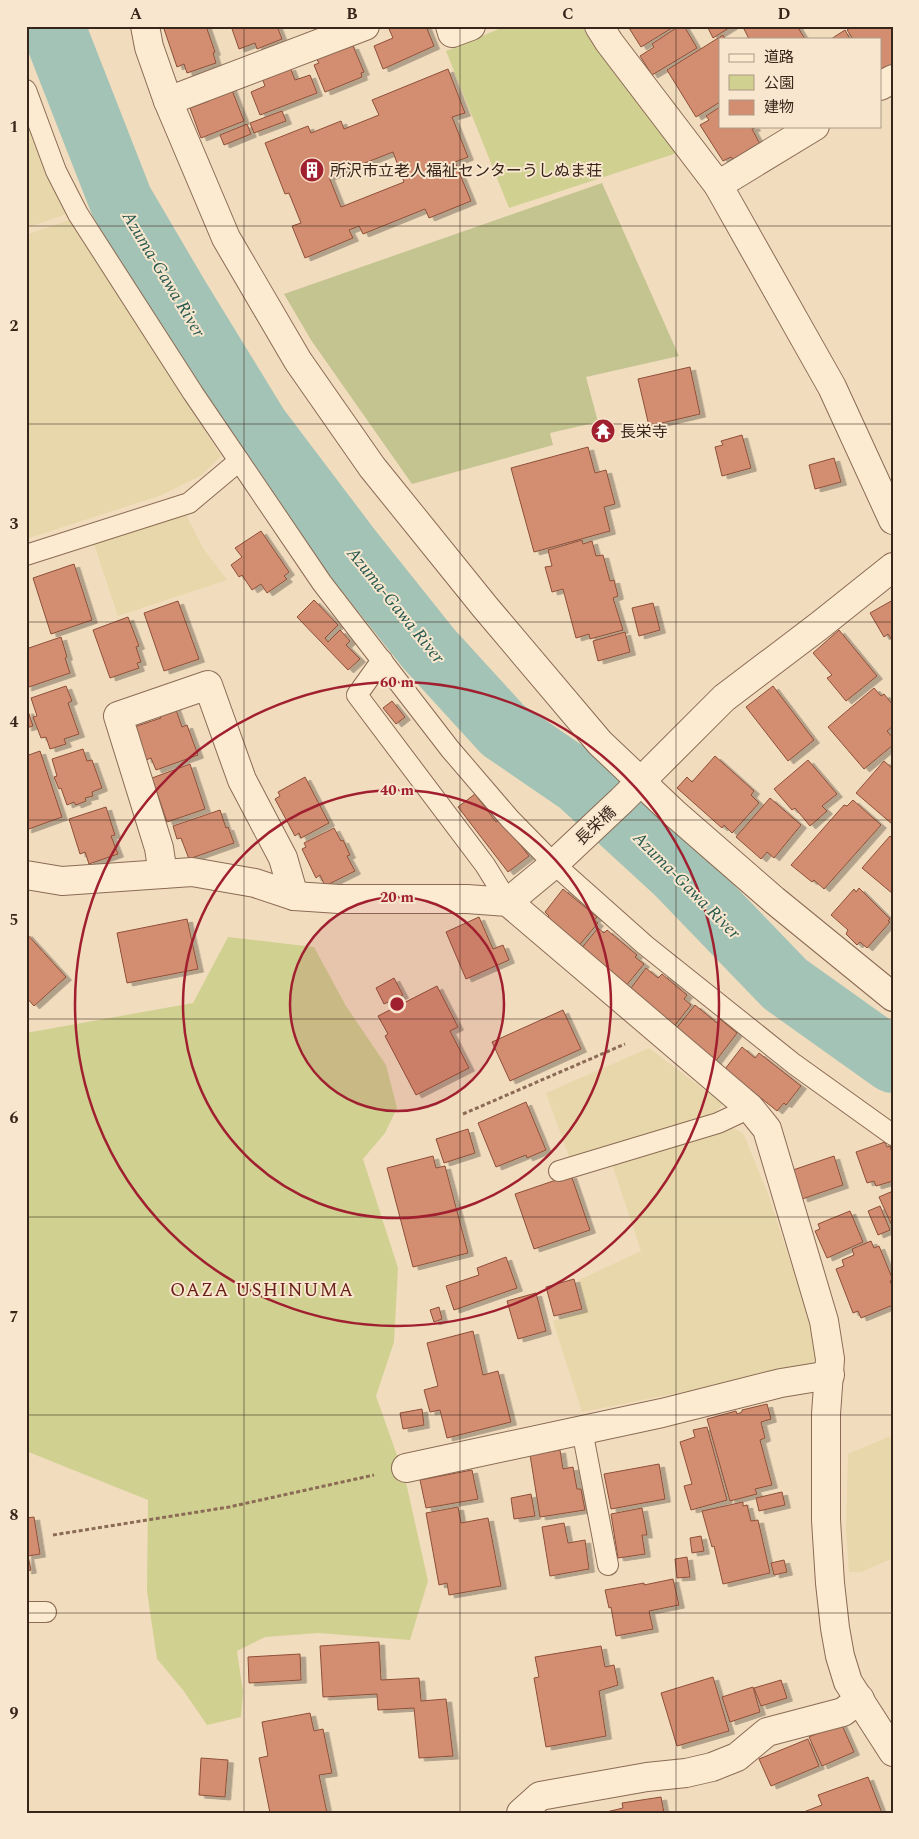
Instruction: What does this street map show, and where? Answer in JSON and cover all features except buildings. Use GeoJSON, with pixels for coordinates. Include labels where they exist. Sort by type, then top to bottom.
{"type":"FeatureCollection","features":[{"type":"Feature","properties":{"kind":"street"},"geometry":{"type":"LineString","coordinates":[[145,26],[149,47],[168,101],[226,238],[298,361],[372,467],[485,607],[600,743],[631,791],[774,900],[893,997]]}},
{"type":"Feature","properties":{"kind":"street"},"geometry":{"type":"LineString","coordinates":[[168,101],[365,26]]}},
{"type":"Feature","properties":{"kind":"street"},"geometry":{"type":"LineString","coordinates":[[450,26],[452,34],[471,26]]}},
{"type":"Feature","properties":{"kind":"street"},"geometry":{"type":"LineString","coordinates":[[599,26],[609,42],[718,185],[832,387],[893,520]]}},
{"type":"Feature","properties":{"kind":"street"},"geometry":{"type":"LineString","coordinates":[[718,185],[812,128]]}},
{"type":"Feature","properties":{"kind":"street","name":"長栄橋"},"geometry":{"type":"LineString","coordinates":[[508,902],[561,857],[631,791],[724,698],[893,567]]}},
{"type":"Feature","properties":{"kind":"street"},"geometry":{"type":"LineString","coordinates":[[163,874],[159,848],[118,716],[208,685],[242,780],[283,858],[294,896]]}},
{"type":"Feature","properties":{"kind":"street"},"geometry":{"type":"LineString","coordinates":[[26,875],[62,880],[192,872],[255,883],[294,896],[339,899],[508,902],[750,1108],[767,1130],[824,1321],[830,1359],[826,1414],[826,1520],[830,1583],[840,1656],[848,1682],[893,1752]]}},
{"type":"Feature","properties":{"kind":"street"},"geometry":{"type":"LineString","coordinates":[[406,1468],[662,1412],[781,1383],[830,1376]]}},
{"type":"Feature","properties":{"kind":"street"},"geometry":{"type":"LineString","coordinates":[[522,1813],[540,1796],[647,1777],[686,1773],[712,1767],[737,1757],[767,1732],[843,1712],[860,1699]]}},
{"type":"Feature","properties":{"kind":"lane"},"geometry":{"type":"LineString","coordinates":[[26,90],[56,171],[78,214],[193,394],[322,583],[450,749],[510,819],[561,857],[645,945],[794,1064],[893,1135]]}},
{"type":"Feature","properties":{"kind":"lane"},"geometry":{"type":"LineString","coordinates":[[26,555],[189,503],[239,461]]}},
{"type":"Feature","properties":{"kind":"lane"},"geometry":{"type":"LineString","coordinates":[[382,660],[357,695],[486,865],[508,902]]}},
{"type":"Feature","properties":{"kind":"lane"},"geometry":{"type":"LineString","coordinates":[[559,1171],[718,1123],[750,1108]]}},
{"type":"Feature","properties":{"kind":"lane"},"geometry":{"type":"LineString","coordinates":[[582,1430],[608,1565]]}},
{"type":"Feature","properties":{"kind":"path"},"geometry":{"type":"LineString","coordinates":[[463,1114],[658,1030]]}},
{"type":"Feature","properties":{"kind":"path"},"geometry":{"type":"LineString","coordinates":[[53,1535],[229,1507],[406,1468]]}},
{"type":"Feature","properties":{"kind":"shaded area"},"geometry":{"type":"Polygon","coordinates":[[[26,122],[66,214],[26,228],[26,122]]]}},
{"type":"Feature","properties":{"kind":"shaded area"},"geometry":{"type":"Polygon","coordinates":[[[69,220],[221,456],[202,475],[162,495],[26,539],[26,235],[69,220]]]}},
{"type":"Feature","properties":{"kind":"shaded area"},"geometry":{"type":"Polygon","coordinates":[[[183,509],[203,548],[227,580],[118,616],[92,538],[183,509]]]}},
{"type":"Feature","properties":{"kind":"shaded area"},"geometry":{"type":"Polygon","coordinates":[[[649,1048],[723,1104],[712,1117],[570,1159],[546,1093],[649,1048]]]}},
{"type":"Feature","properties":{"kind":"shaded area"},"geometry":{"type":"Polygon","coordinates":[[[729,1126],[743,1133],[768,1194],[820,1353],[809,1367],[582,1412],[553,1321],[587,1311],[579,1280],[641,1251],[612,1164],[729,1126]]]}},
{"type":"Feature","properties":{"kind":"shaded area"},"geometry":{"type":"Polygon","coordinates":[[[893,1435],[893,1558],[861,1572],[849,1572],[846,1529],[848,1454],[893,1435]]]}},
{"type":"Feature","properties":{"kind":"green space"},"geometry":{"type":"Polygon","coordinates":[[[506,26],[581,26],[677,153],[509,208],[446,51],[506,26]]]}},
{"type":"Feature","properties":{"kind":"green space"},"geometry":{"type":"Polygon","coordinates":[[[602,183],[679,356],[586,377],[598,422],[550,433],[553,445],[412,484],[311,340],[284,294],[602,183]]]}},
{"type":"Feature","properties":{"kind":"green space"},"geometry":{"type":"Polygon","coordinates":[[[228,937],[314,947],[346,1006],[386,1065],[397,1108],[385,1133],[363,1159],[398,1268],[394,1342],[376,1396],[405,1478],[428,1581],[410,1640],[318,1633],[265,1637],[237,1651],[243,1692],[241,1717],[207,1725],[183,1690],[157,1659],[147,1591],[148,1500],[26,1451],[26,1033],[193,1003],[228,937]]]}},
{"type":"Feature","properties":{"kind":"waterway","name":"Azuma-Gawa River"},"geometry":{"type":"LineString","coordinates":[[55,26],[58,40],[121,201],[178,298],[257,427],[350,550],[429,649],[503,730],[579,782],[678,873],[785,984],[893,1061]]}},
{"type":"Feature","properties":{"kind":"place","name":"所沢市立老人福祉センターうしぬま荘"},"geometry":{"type":"Point","coordinates":[312,170]}},
{"type":"Feature","properties":{"kind":"place","name":"長栄寺"},"geometry":{"type":"Point","coordinates":[603,431]}},
{"type":"Feature","properties":{"kind":"district","name":"OAZA USHINUMA"},"geometry":{"type":"Point","coordinates":[262,1289]}}]}
